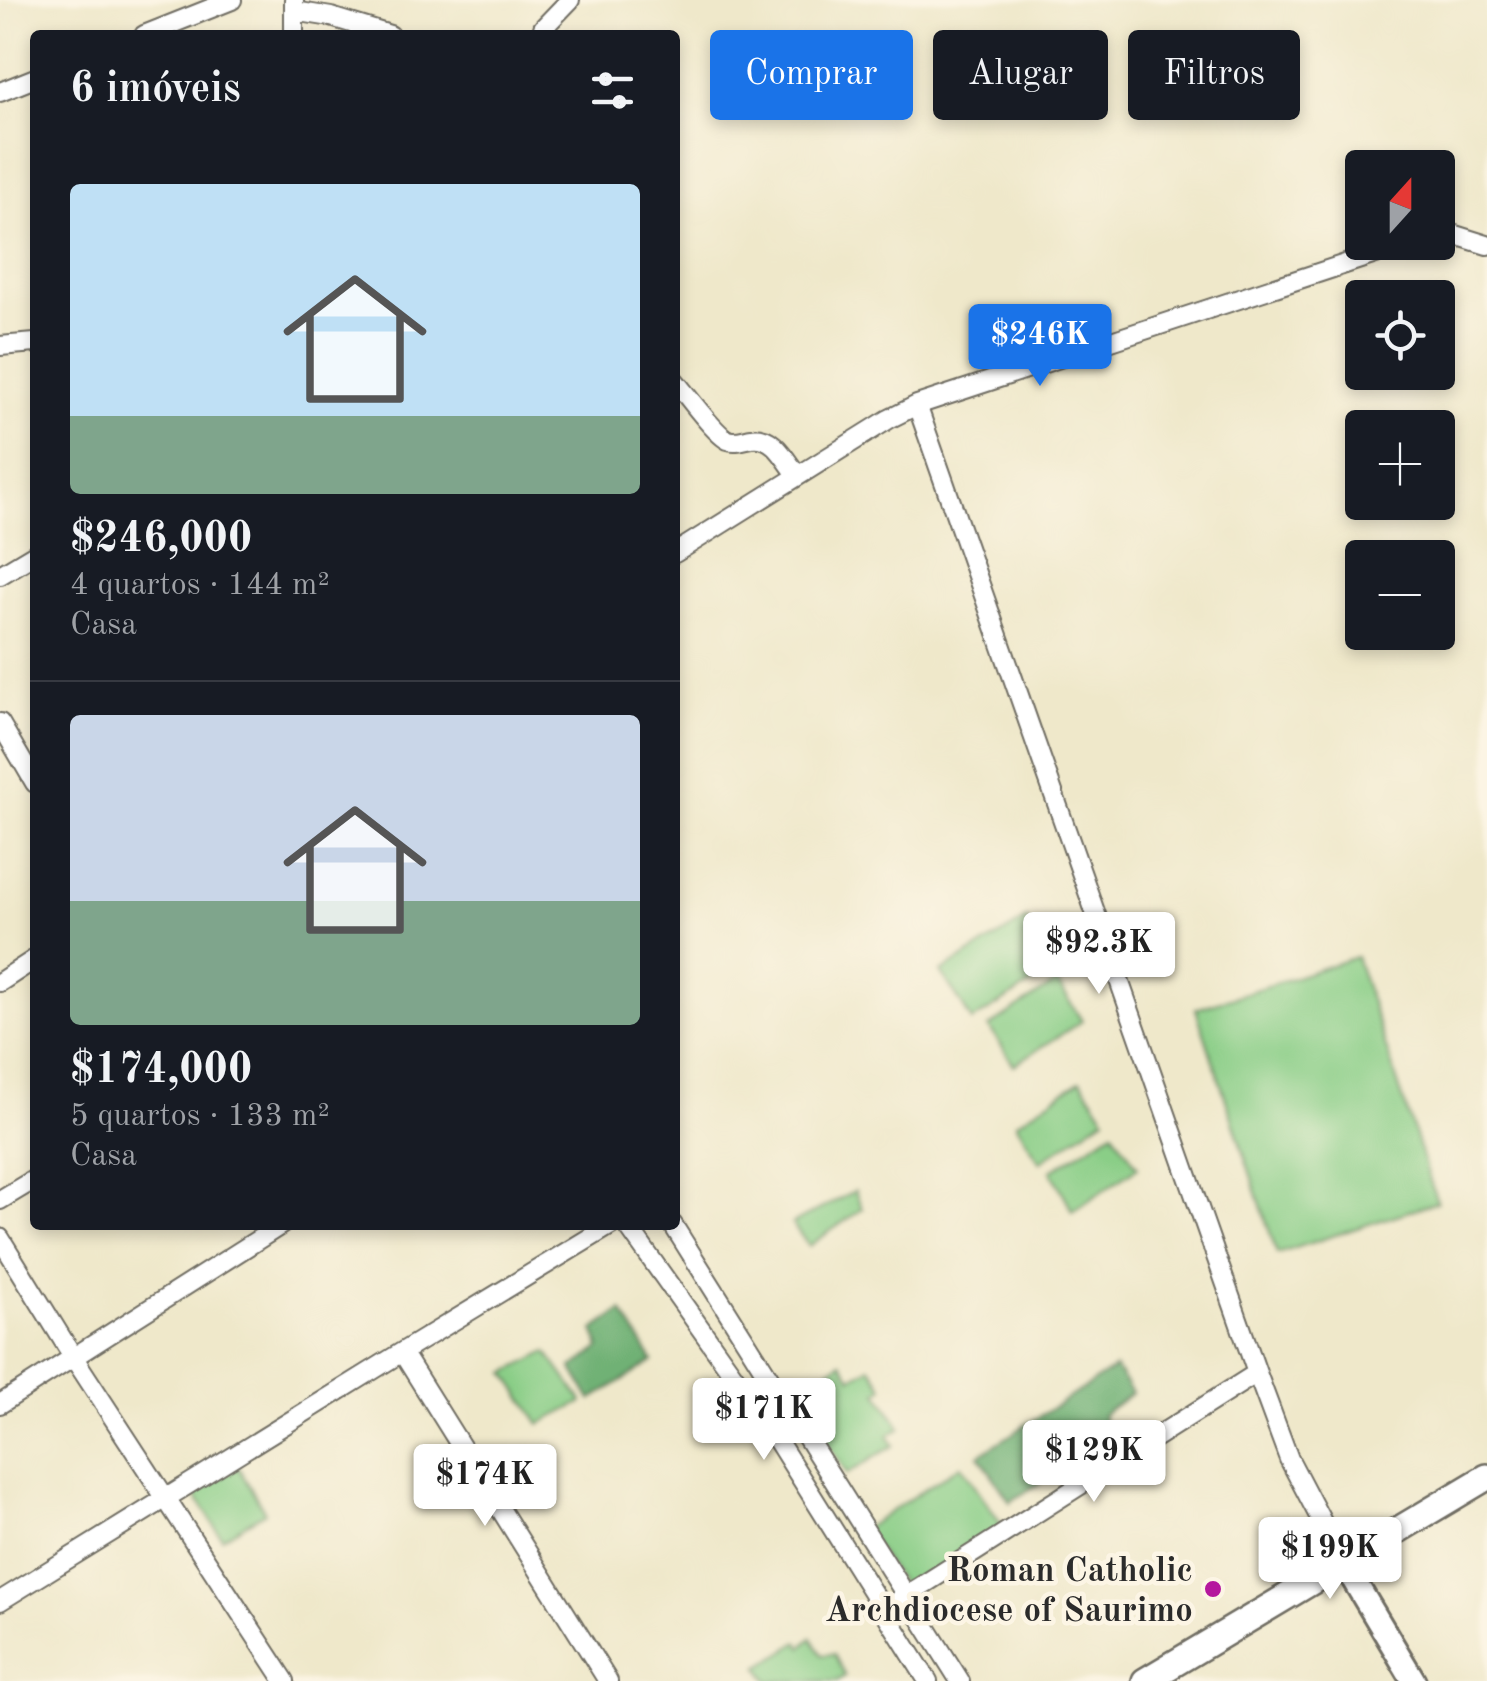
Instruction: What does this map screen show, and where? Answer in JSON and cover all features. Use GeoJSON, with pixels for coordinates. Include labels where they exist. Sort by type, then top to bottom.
{"type":"FeatureCollection","features":[{"type":"Feature","properties":{"kind":"main road"},"geometry":{"type":"LineString","coordinates":[[1145,1681],[1343,1562],[1484,1486]]}},
{"type":"Feature","properties":{"kind":"street"},"geometry":{"type":"LineString","coordinates":[[157,30],[232,0]]}},
{"type":"Feature","properties":{"kind":"street"},"geometry":{"type":"LineString","coordinates":[[543,30],[570,0]]}},
{"type":"Feature","properties":{"kind":"street"},"geometry":{"type":"LineString","coordinates":[[294,6],[330,8],[379,30]]}},
{"type":"Feature","properties":{"kind":"street"},"geometry":{"type":"LineString","coordinates":[[0,92],[30,80]]}},
{"type":"Feature","properties":{"kind":"street"},"geometry":{"type":"LineString","coordinates":[[1455,235],[1487,245]]}},
{"type":"Feature","properties":{"kind":"street"},"geometry":{"type":"LineString","coordinates":[[680,550],[917,405],[1357,260]]}},
{"type":"Feature","properties":{"kind":"street"},"geometry":{"type":"LineString","coordinates":[[0,346],[30,344]]}},
{"type":"Feature","properties":{"kind":"street"},"geometry":{"type":"LineString","coordinates":[[680,387],[728,440],[759,436],[770,441],[798,476]]}},
{"type":"Feature","properties":{"kind":"street"},"geometry":{"type":"LineString","coordinates":[[917,405],[1289,1459],[1343,1562],[1414,1681]]}},
{"type":"Feature","properties":{"kind":"street"},"geometry":{"type":"LineString","coordinates":[[0,575],[30,557]]}},
{"type":"Feature","properties":{"kind":"street"},"geometry":{"type":"LineString","coordinates":[[0,723],[30,774]]}},
{"type":"Feature","properties":{"kind":"street"},"geometry":{"type":"LineString","coordinates":[[0,982],[30,962]]}},
{"type":"Feature","properties":{"kind":"street"},"geometry":{"type":"LineString","coordinates":[[0,1200],[30,1181]]}},
{"type":"Feature","properties":{"kind":"street"},"geometry":{"type":"LineString","coordinates":[[0,1404],[273,1230]]}},
{"type":"Feature","properties":{"kind":"street"},"geometry":{"type":"LineString","coordinates":[[0,1601],[604,1230]]}},
{"type":"Feature","properties":{"kind":"street"},"geometry":{"type":"LineString","coordinates":[[631,1230],[756,1408],[928,1681]]}},
{"type":"Feature","properties":{"kind":"street"},"geometry":{"type":"LineString","coordinates":[[676,1230],[960,1681]]}},
{"type":"Feature","properties":{"kind":"street"},"geometry":{"type":"LineString","coordinates":[[0,1238],[285,1681]]}},
{"type":"Feature","properties":{"kind":"street"},"geometry":{"type":"LineString","coordinates":[[402,1352],[608,1681]]}},
{"type":"Feature","properties":{"kind":"street"},"geometry":{"type":"LineString","coordinates":[[883,1610],[1257,1373]]}},
{"type":"Feature","properties":{"kind":"green space"},"geometry":{"type":"Polygon","coordinates":[[[1027,919],[1058,968],[972,1021],[941,972],[1027,919]]]}},
{"type":"Feature","properties":{"kind":"green space"},"geometry":{"type":"Polygon","coordinates":[[[1356,957],[1437,1202],[1277,1254],[1196,1009],[1356,957]]]}},
{"type":"Feature","properties":{"kind":"green space"},"geometry":{"type":"Polygon","coordinates":[[[1057,982],[1082,1021],[1014,1065],[989,1027],[1057,982]]]}},
{"type":"Feature","properties":{"kind":"green space"},"geometry":{"type":"Polygon","coordinates":[[[1081,1080],[1105,1117],[1040,1162],[1016,1123],[1081,1080]]]}},
{"type":"Feature","properties":{"kind":"green space"},"geometry":{"type":"Polygon","coordinates":[[[1113,1131],[1138,1167],[1073,1211],[1051,1171],[1113,1131]]]}},
{"type":"Feature","properties":{"kind":"green space"},"geometry":{"type":"Polygon","coordinates":[[[855,1191],[862,1209],[809,1246],[792,1224],[855,1191]]]}},
{"type":"Feature","properties":{"kind":"green space"},"geometry":{"type":"Polygon","coordinates":[[[622,1311],[653,1361],[591,1400],[572,1368],[600,1348],[594,1330],[622,1311]]]}},
{"type":"Feature","properties":{"kind":"green space"},"geometry":{"type":"Polygon","coordinates":[[[547,1352],[583,1402],[540,1424],[506,1373],[547,1352]]]}},
{"type":"Feature","properties":{"kind":"green space"},"geometry":{"type":"Polygon","coordinates":[[[842,1362],[852,1378],[871,1367],[884,1387],[878,1392],[901,1428],[888,1436],[894,1445],[847,1474],[795,1391],[842,1362]]]}},
{"type":"Feature","properties":{"kind":"green space"},"geometry":{"type":"Polygon","coordinates":[[[1115,1368],[1132,1393],[1102,1415],[1110,1437],[1010,1502],[979,1455],[1115,1368]]]}},
{"type":"Feature","properties":{"kind":"green space"},"geometry":{"type":"Polygon","coordinates":[[[961,1465],[1004,1528],[907,1592],[864,1529],[961,1465]]]}},
{"type":"Feature","properties":{"kind":"green space"},"geometry":{"type":"Polygon","coordinates":[[[238,1467],[265,1512],[222,1538],[194,1493],[238,1467]]]}},
{"type":"Feature","properties":{"kind":"green space"},"geometry":{"type":"Polygon","coordinates":[[[812,1638],[822,1655],[834,1654],[845,1676],[837,1681],[769,1681],[759,1667],[799,1642],[802,1647],[812,1638]]]}},
{"type":"Feature","properties":{"kind":"place","name":"Roman Catholic Archdiocese of Saurimo"},"geometry":{"type":"Point","coordinates":[1213,1589]}}]}
